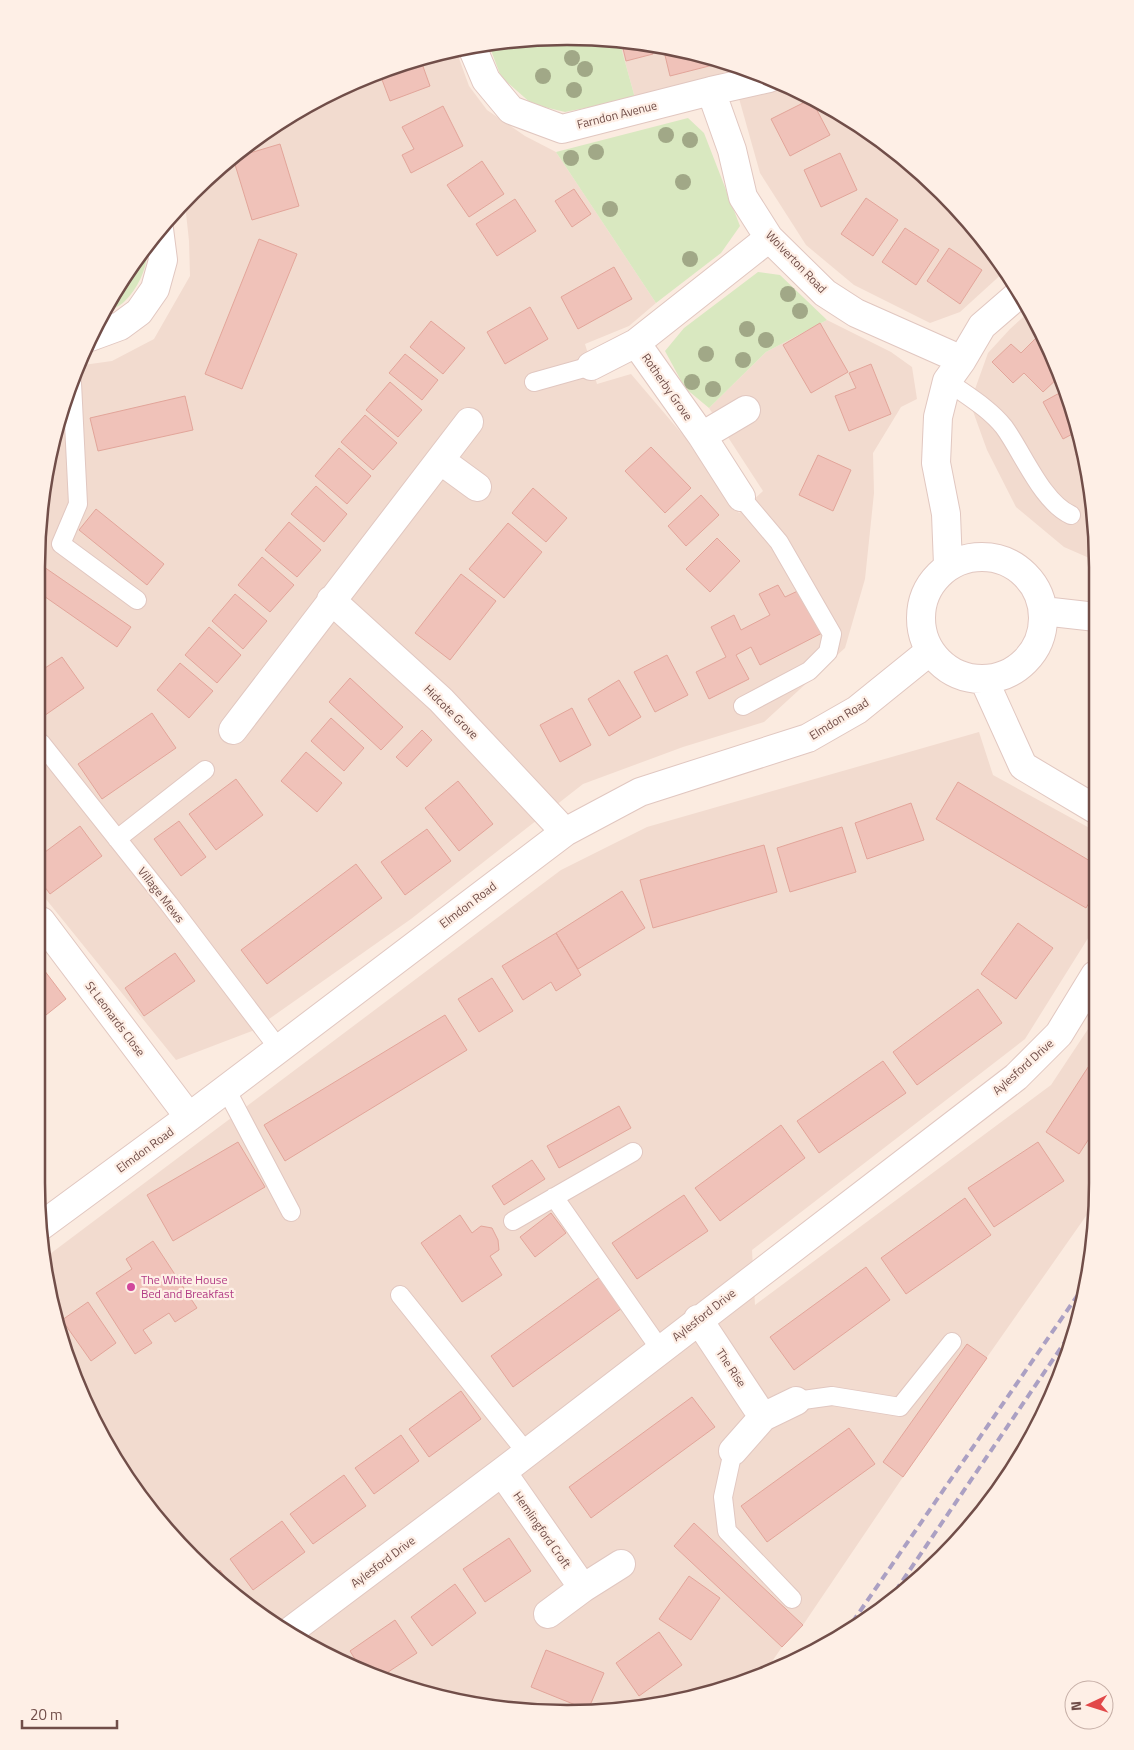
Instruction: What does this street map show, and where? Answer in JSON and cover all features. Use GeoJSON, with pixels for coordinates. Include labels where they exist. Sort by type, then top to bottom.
{"type":"FeatureCollection","features":[{"type":"Feature","properties":{"kind":"street","name":"Farndon Avenue"},"geometry":{"type":"LineString","coordinates":[[475,53],[486,80],[511,110],[562,129],[756,81]]}},
{"type":"Feature","properties":{"kind":"street","name":"Wolverton Road"},"geometry":{"type":"LineString","coordinates":[[711,91],[732,150],[743,197],[769,238],[832,298],[955,370]]}},
{"type":"Feature","properties":{"kind":"street","name":"Rotherby Grove"},"geometry":{"type":"LineString","coordinates":[[741,497],[702,436],[636,343],[769,238]]}},
{"type":"Feature","properties":{"kind":"street"},"geometry":{"type":"LineString","coordinates":[[101,333],[120,326],[139,312],[155,289],[163,260],[160,240]]}},
{"type":"Feature","properties":{"kind":"street"},"geometry":{"type":"LineString","coordinates":[[948,565],[946,514],[936,463],[938,417],[955,370],[982,326],[1014,298]]}},
{"type":"Feature","properties":{"kind":"street"},"geometry":{"type":"LineString","coordinates":[[591,366],[636,343]]}},
{"type":"Feature","properties":{"kind":"street"},"geometry":{"type":"LineString","coordinates":[[702,436],[746,410]]}},
{"type":"Feature","properties":{"kind":"street"},"geometry":{"type":"LineString","coordinates":[[233,730],[469,422]]}},
{"type":"Feature","properties":{"kind":"street"},"geometry":{"type":"LineString","coordinates":[[440,460],[476,487]]}},
{"type":"Feature","properties":{"kind":"street"},"geometry":{"type":"LineString","coordinates":[[970,557],[998,558],[1018,567],[1028,576],[1039,595],[1043,611],[1039,641],[1025,662],[1002,676],[984,680],[962,677],[944,668],[930,652],[920,622],[923,596],[934,578],[948,565],[970,557]]}},
{"type":"Feature","properties":{"kind":"street","name":"Hidcote Grove"},"geometry":{"type":"LineString","coordinates":[[331,600],[441,700],[564,832]]}},
{"type":"Feature","properties":{"kind":"street"},"geometry":{"type":"LineString","coordinates":[[1043,611],[1089,616]]}},
{"type":"Feature","properties":{"kind":"street","name":"Elmdon Road"},"geometry":{"type":"LineString","coordinates":[[46,1222],[189,1117],[564,832],[640,792],[808,738],[857,710],[930,652]]}},
{"type":"Feature","properties":{"kind":"street"},"geometry":{"type":"LineString","coordinates":[[984,680],[1023,766],[1089,805]]}},
{"type":"Feature","properties":{"kind":"street","name":"St Leonards Close"},"geometry":{"type":"LineString","coordinates":[[45,926],[189,1117]]}},
{"type":"Feature","properties":{"kind":"street","name":"Aylesford Drive"},"geometry":{"type":"LineString","coordinates":[[295,1628],[502,1472],[698,1319],[1016,1077],[1059,1034],[1089,983]]}},
{"type":"Feature","properties":{"kind":"street","name":"The Rise"},"geometry":{"type":"LineString","coordinates":[[698,1319],[763,1417]]}},
{"type":"Feature","properties":{"kind":"street"},"geometry":{"type":"LineString","coordinates":[[733,1451],[763,1417],[796,1401]]}},
{"type":"Feature","properties":{"kind":"street","name":"Hemlingford Croft"},"geometry":{"type":"LineString","coordinates":[[502,1472],[583,1588]]}},
{"type":"Feature","properties":{"kind":"street"},"geometry":{"type":"LineString","coordinates":[[548,1614],[620,1564]]}},
{"type":"Feature","properties":{"kind":"lane"},"geometry":{"type":"LineString","coordinates":[[534,382],[591,366]]}},
{"type":"Feature","properties":{"kind":"lane"},"geometry":{"type":"LineString","coordinates":[[955,370],[1003,427],[1051,500],[1071,515]]}},
{"type":"Feature","properties":{"kind":"lane"},"geometry":{"type":"LineString","coordinates":[[73,400],[78,504],[61,544],[136,600]]}},
{"type":"Feature","properties":{"kind":"lane"},"geometry":{"type":"LineString","coordinates":[[741,497],[779,542],[832,634],[828,652],[809,671],[743,706]]}},
{"type":"Feature","properties":{"kind":"lane","name":"Village Mews"},"geometry":{"type":"LineString","coordinates":[[45,749],[279,1049]]}},
{"type":"Feature","properties":{"kind":"lane"},"geometry":{"type":"LineString","coordinates":[[117,839],[205,770]]}},
{"type":"Feature","properties":{"kind":"lane"},"geometry":{"type":"LineString","coordinates":[[226,1089],[291,1212]]}},
{"type":"Feature","properties":{"kind":"lane"},"geometry":{"type":"LineString","coordinates":[[514,1221],[633,1152]]}},
{"type":"Feature","properties":{"kind":"lane"},"geometry":{"type":"LineString","coordinates":[[554,1197],[660,1349]]}},
{"type":"Feature","properties":{"kind":"lane"},"geometry":{"type":"LineString","coordinates":[[400,1295],[526,1452]]}},
{"type":"Feature","properties":{"kind":"lane"},"geometry":{"type":"LineString","coordinates":[[796,1401],[832,1396],[900,1407],[952,1342]]}},
{"type":"Feature","properties":{"kind":"lane"},"geometry":{"type":"LineString","coordinates":[[733,1451],[723,1497],[727,1531],[792,1599]]}},
{"type":"Feature","properties":{"kind":"shaded area"},"geometry":{"type":"Polygon","coordinates":[[[621,48],[669,55],[728,71],[685,86],[635,98],[621,48]]]}},
{"type":"Feature","properties":{"kind":"shaded area"},"geometry":{"type":"Polygon","coordinates":[[[458,57],[469,86],[487,110],[525,136],[556,152],[656,303],[629,326],[585,344],[597,384],[631,374],[683,435],[739,513],[763,491],[709,408],[766,352],[827,320],[891,352],[912,367],[917,399],[901,407],[873,453],[874,493],[865,579],[845,648],[764,722],[683,747],[583,784],[411,919],[252,1031],[176,1060],[45,898],[45,567],[49,499],[55,465],[73,399],[85,367],[86,365],[112,361],[154,339],[190,276],[186,213],[198,198],[249,153],[306,115],[367,85],[399,73],[458,57]]]}},
{"type":"Feature","properties":{"kind":"shaded area"},"geometry":{"type":"Polygon","coordinates":[[[732,72],[798,99],[857,133],[885,153],[936,198],[981,249],[1000,276],[960,312],[930,323],[854,285],[806,245],[760,173],[732,72]]]}},
{"type":"Feature","properties":{"kind":"shaded area"},"geometry":{"type":"Polygon","coordinates":[[[1024,316],[1049,367],[1061,399],[1079,465],[1085,499],[1089,558],[1064,547],[1016,507],[987,450],[970,403],[988,353],[1024,316]]]}},
{"type":"Feature","properties":{"kind":"shaded area"},"geometry":{"type":"Polygon","coordinates":[[[979,732],[993,775],[1089,828],[1089,937],[1025,1039],[752,1250],[755,1305],[1051,1085],[1089,1028],[1088,1213],[903,1477],[803,1625],[782,1647],[771,1663],[702,1687],[635,1701],[567,1705],[533,1704],[465,1695],[399,1677],[367,1665],[306,1635],[249,1597],[198,1552],[153,1501],[115,1444],[99,1414],[73,1351],[55,1285],[50,1254],[561,870],[647,827],[979,732]]]}},
{"type":"Feature","properties":{"kind":"green space"},"geometry":{"type":"Polygon","coordinates":[[[567,45],[621,48],[635,98],[565,112],[532,104],[501,77],[491,50],[567,45]]]}},
{"type":"Feature","properties":{"kind":"green space"},"geometry":{"type":"Polygon","coordinates":[[[688,118],[704,133],[740,226],[721,253],[656,303],[556,152],[688,118]]]}},
{"type":"Feature","properties":{"kind":"green space"},"geometry":{"type":"Polygon","coordinates":[[[146,258],[145,268],[135,289],[114,309],[146,258]]]}},
{"type":"Feature","properties":{"kind":"green space"},"geometry":{"type":"Polygon","coordinates":[[[758,272],[780,275],[827,320],[766,352],[709,408],[685,388],[665,351],[684,328],[758,272]]]}},
{"type":"Feature","properties":{"kind":"building"},"geometry":{"type":"Polygon","coordinates":[[[623,48],[653,52],[653,54],[626,61],[623,48]]]}},
{"type":"Feature","properties":{"kind":"building"},"geometry":{"type":"Polygon","coordinates":[[[665,54],[711,66],[670,76],[665,54]]]}},
{"type":"Feature","properties":{"kind":"building"},"geometry":{"type":"Polygon","coordinates":[[[423,66],[430,86],[390,101],[382,79],[423,66]]]}},
{"type":"Feature","properties":{"kind":"building"},"geometry":{"type":"Polygon","coordinates":[[[804,102],[816,109],[830,135],[790,156],[771,119],[804,102]]]}},
{"type":"Feature","properties":{"kind":"building"},"geometry":{"type":"Polygon","coordinates":[[[443,106],[463,146],[411,173],[402,155],[414,149],[402,127],[443,106]]]}},
{"type":"Feature","properties":{"kind":"building"},"geometry":{"type":"Polygon","coordinates":[[[280,144],[299,206],[252,220],[235,165],[249,153],[280,144]]]}},
{"type":"Feature","properties":{"kind":"building"},"geometry":{"type":"Polygon","coordinates":[[[840,153],[857,190],[821,207],[804,170],[840,153]]]}},
{"type":"Feature","properties":{"kind":"building"},"geometry":{"type":"Polygon","coordinates":[[[482,161],[504,194],[469,217],[447,185],[482,161]]]}},
{"type":"Feature","properties":{"kind":"building"},"geometry":{"type":"Polygon","coordinates":[[[574,189],[591,214],[572,227],[555,201],[574,189]]]}},
{"type":"Feature","properties":{"kind":"building"},"geometry":{"type":"Polygon","coordinates":[[[866,198],[898,220],[873,256],[841,234],[866,198]]]}},
{"type":"Feature","properties":{"kind":"building"},"geometry":{"type":"Polygon","coordinates":[[[515,199],[536,231],[497,256],[476,224],[515,199]]]}},
{"type":"Feature","properties":{"kind":"building"},"geometry":{"type":"Polygon","coordinates":[[[905,228],[939,250],[916,285],[882,262],[905,228]]]}},
{"type":"Feature","properties":{"kind":"building"},"geometry":{"type":"Polygon","coordinates":[[[259,239],[297,254],[242,389],[205,374],[259,239]]]}},
{"type":"Feature","properties":{"kind":"building"},"geometry":{"type":"Polygon","coordinates":[[[949,248],[982,270],[960,304],[927,281],[949,248]]]}},
{"type":"Feature","properties":{"kind":"building"},"geometry":{"type":"Polygon","coordinates":[[[614,267],[632,299],[578,329],[561,297],[614,267]]]}},
{"type":"Feature","properties":{"kind":"building"},"geometry":{"type":"Polygon","coordinates":[[[530,307],[548,339],[505,364],[487,332],[530,307]]]}},
{"type":"Feature","properties":{"kind":"building"},"geometry":{"type":"Polygon","coordinates":[[[431,321],[465,348],[443,374],[410,347],[431,321]]]}},
{"type":"Feature","properties":{"kind":"building"},"geometry":{"type":"Polygon","coordinates":[[[820,323],[848,372],[811,393],[783,345],[820,323]]]}},
{"type":"Feature","properties":{"kind":"building"},"geometry":{"type":"Polygon","coordinates":[[[1036,338],[1054,381],[1043,392],[1024,373],[1013,383],[992,362],[1011,344],[1021,353],[1036,338]]]}},
{"type":"Feature","properties":{"kind":"building"},"geometry":{"type":"Polygon","coordinates":[[[405,354],[438,380],[422,400],[389,373],[405,354]]]}},
{"type":"Feature","properties":{"kind":"building"},"geometry":{"type":"Polygon","coordinates":[[[871,364],[891,414],[849,431],[835,396],[856,388],[849,373],[871,364]]]}},
{"type":"Feature","properties":{"kind":"building"},"geometry":{"type":"Polygon","coordinates":[[[390,382],[422,410],[398,437],[366,410],[390,382]]]}},
{"type":"Feature","properties":{"kind":"building"},"geometry":{"type":"Polygon","coordinates":[[[1059,393],[1072,434],[1063,439],[1043,402],[1059,393]]]}},
{"type":"Feature","properties":{"kind":"building"},"geometry":{"type":"Polygon","coordinates":[[[185,396],[193,430],[98,451],[90,418],[185,396]]]}},
{"type":"Feature","properties":{"kind":"building"},"geometry":{"type":"Polygon","coordinates":[[[365,415],[397,443],[373,470],[341,442],[365,415]]]}},
{"type":"Feature","properties":{"kind":"building"},"geometry":{"type":"Polygon","coordinates":[[[651,447],[691,488],[665,513],[625,471],[651,447]]]}},
{"type":"Feature","properties":{"kind":"building"},"geometry":{"type":"Polygon","coordinates":[[[339,448],[371,476],[347,504],[315,476],[339,448]]]}},
{"type":"Feature","properties":{"kind":"building"},"geometry":{"type":"Polygon","coordinates":[[[818,455],[851,470],[833,511],[799,495],[818,455]]]}},
{"type":"Feature","properties":{"kind":"building"},"geometry":{"type":"Polygon","coordinates":[[[316,486],[347,514],[324,542],[291,514],[316,486]]]}},
{"type":"Feature","properties":{"kind":"building"},"geometry":{"type":"Polygon","coordinates":[[[533,488],[567,518],[546,542],[512,513],[533,488]]]}},
{"type":"Feature","properties":{"kind":"building"},"geometry":{"type":"Polygon","coordinates":[[[701,495],[719,515],[686,546],[668,526],[701,495]]]}},
{"type":"Feature","properties":{"kind":"building"},"geometry":{"type":"Polygon","coordinates":[[[96,509],[164,564],[147,585],[79,530],[96,509]]]}},
{"type":"Feature","properties":{"kind":"building"},"geometry":{"type":"Polygon","coordinates":[[[289,522],[321,550],[297,577],[265,550],[289,522]]]}},
{"type":"Feature","properties":{"kind":"building"},"geometry":{"type":"Polygon","coordinates":[[[508,523],[542,552],[504,598],[469,569],[508,523]]]}},
{"type":"Feature","properties":{"kind":"building"},"geometry":{"type":"Polygon","coordinates":[[[717,538],[740,561],[710,592],[686,569],[717,538]]]}},
{"type":"Feature","properties":{"kind":"building"},"geometry":{"type":"Polygon","coordinates":[[[262,557],[294,585],[270,612],[238,585],[262,557]]]}},
{"type":"Feature","properties":{"kind":"building"},"geometry":{"type":"Polygon","coordinates":[[[45,568],[131,627],[117,647],[45,597],[45,568]]]}},
{"type":"Feature","properties":{"kind":"building"},"geometry":{"type":"Polygon","coordinates":[[[461,574],[496,601],[450,660],[415,633],[461,574]]]}},
{"type":"Feature","properties":{"kind":"building"},"geometry":{"type":"Polygon","coordinates":[[[778,585],[785,597],[804,588],[826,631],[760,665],[751,647],[736,655],[749,679],[709,699],[696,672],[726,657],[711,627],[734,615],[741,630],[770,615],[759,594],[778,585]]]}},
{"type":"Feature","properties":{"kind":"building"},"geometry":{"type":"Polygon","coordinates":[[[235,594],[267,621],[243,649],[212,621],[235,594]]]}},
{"type":"Feature","properties":{"kind":"building"},"geometry":{"type":"Polygon","coordinates":[[[209,627],[241,655],[217,683],[185,655],[209,627]]]}},
{"type":"Feature","properties":{"kind":"building"},"geometry":{"type":"Polygon","coordinates":[[[667,655],[688,695],[655,712],[634,672],[667,655]]]}},
{"type":"Feature","properties":{"kind":"building"},"geometry":{"type":"Polygon","coordinates":[[[62,657],[84,688],[45,715],[45,668],[62,657]]]}},
{"type":"Feature","properties":{"kind":"building"},"geometry":{"type":"Polygon","coordinates":[[[180,663],[213,691],[189,718],[157,690],[180,663]]]}},
{"type":"Feature","properties":{"kind":"building"},"geometry":{"type":"Polygon","coordinates":[[[350,678],[403,727],[381,750],[329,702],[350,678]]]}},
{"type":"Feature","properties":{"kind":"building"},"geometry":{"type":"Polygon","coordinates":[[[619,680],[641,717],[609,736],[588,699],[619,680]]]}},
{"type":"Feature","properties":{"kind":"building"},"geometry":{"type":"Polygon","coordinates":[[[572,708],[591,745],[560,762],[540,725],[572,708]]]}},
{"type":"Feature","properties":{"kind":"building"},"geometry":{"type":"Polygon","coordinates":[[[152,713],[176,748],[102,799],[78,764],[152,713]]]}},
{"type":"Feature","properties":{"kind":"building"},"geometry":{"type":"Polygon","coordinates":[[[331,718],[364,748],[344,771],[311,741],[331,718]]]}},
{"type":"Feature","properties":{"kind":"building"},"geometry":{"type":"Polygon","coordinates":[[[422,730],[432,740],[407,767],[396,757],[422,730]]]}},
{"type":"Feature","properties":{"kind":"building"},"geometry":{"type":"Polygon","coordinates":[[[306,752],[342,783],[317,812],[281,781],[306,752]]]}},
{"type":"Feature","properties":{"kind":"building"},"geometry":{"type":"Polygon","coordinates":[[[236,779],[263,815],[216,850],[189,814],[236,779]]]}},
{"type":"Feature","properties":{"kind":"building"},"geometry":{"type":"Polygon","coordinates":[[[458,781],[493,824],[459,851],[425,808],[458,781]]]}},
{"type":"Feature","properties":{"kind":"building"},"geometry":{"type":"Polygon","coordinates":[[[958,782],[1089,860],[1089,903],[1086,908],[936,819],[958,782]]]}},
{"type":"Feature","properties":{"kind":"building"},"geometry":{"type":"Polygon","coordinates":[[[911,803],[924,840],[867,859],[855,823],[911,803]]]}},
{"type":"Feature","properties":{"kind":"building"},"geometry":{"type":"Polygon","coordinates":[[[179,821],[206,857],[181,876],[154,839],[179,821]]]}},
{"type":"Feature","properties":{"kind":"building"},"geometry":{"type":"Polygon","coordinates":[[[80,826],[102,856],[50,894],[45,887],[45,852],[80,826]]]}},
{"type":"Feature","properties":{"kind":"building"},"geometry":{"type":"Polygon","coordinates":[[[842,827],[856,872],[790,892],[777,848],[842,827]]]}},
{"type":"Feature","properties":{"kind":"building"},"geometry":{"type":"Polygon","coordinates":[[[427,829],[451,861],[405,895],[381,862],[427,829]]]}},
{"type":"Feature","properties":{"kind":"building"},"geometry":{"type":"Polygon","coordinates":[[[764,845],[777,892],[653,928],[640,880],[764,845]]]}},
{"type":"Feature","properties":{"kind":"building"},"geometry":{"type":"Polygon","coordinates":[[[356,864],[382,898],[267,984],[241,950],[356,864]]]}},
{"type":"Feature","properties":{"kind":"building"},"geometry":{"type":"Polygon","coordinates":[[[622,891],[645,928],[578,969],[556,933],[622,891]]]}},
{"type":"Feature","properties":{"kind":"building"},"geometry":{"type":"Polygon","coordinates":[[[1018,923],[1053,948],[1016,999],[981,974],[1018,923]]]}},
{"type":"Feature","properties":{"kind":"building"},"geometry":{"type":"Polygon","coordinates":[[[556,933],[581,975],[556,991],[551,982],[523,1000],[502,966],[556,933]]]}},
{"type":"Feature","properties":{"kind":"building"},"geometry":{"type":"Polygon","coordinates":[[[175,953],[195,981],[144,1016],[125,988],[175,953]]]}},
{"type":"Feature","properties":{"kind":"building"},"geometry":{"type":"Polygon","coordinates":[[[45,971],[66,999],[45,1016],[45,971]]]}},
{"type":"Feature","properties":{"kind":"building"},"geometry":{"type":"Polygon","coordinates":[[[492,978],[513,1011],[479,1032],[458,999],[492,978]]]}},
{"type":"Feature","properties":{"kind":"building"},"geometry":{"type":"Polygon","coordinates":[[[978,989],[1002,1023],[917,1085],[893,1052],[978,989]]]}},
{"type":"Feature","properties":{"kind":"building"},"geometry":{"type":"Polygon","coordinates":[[[445,1015],[467,1050],[285,1161],[264,1125],[445,1015]]]}},
{"type":"Feature","properties":{"kind":"building"},"geometry":{"type":"Polygon","coordinates":[[[883,1061],[906,1093],[819,1153],[797,1121],[883,1061]]]}},
{"type":"Feature","properties":{"kind":"building"},"geometry":{"type":"Polygon","coordinates":[[[1089,1066],[1089,1139],[1079,1154],[1046,1132],[1089,1066]]]}},
{"type":"Feature","properties":{"kind":"building"},"geometry":{"type":"Polygon","coordinates":[[[619,1106],[631,1128],[559,1168],[547,1146],[619,1106]]]}},
{"type":"Feature","properties":{"kind":"building"},"geometry":{"type":"Polygon","coordinates":[[[781,1125],[805,1158],[720,1221],[695,1188],[781,1125]]]}},
{"type":"Feature","properties":{"kind":"building"},"geometry":{"type":"Polygon","coordinates":[[[238,1142],[265,1187],[173,1241],[147,1195],[238,1142]]]}},
{"type":"Feature","properties":{"kind":"building"},"geometry":{"type":"Polygon","coordinates":[[[1038,1142],[1064,1181],[994,1227],[968,1188],[1038,1142]]]}},
{"type":"Feature","properties":{"kind":"building"},"geometry":{"type":"Polygon","coordinates":[[[532,1160],[545,1179],[504,1205],[492,1186],[532,1160]]]}},
{"type":"Feature","properties":{"kind":"building"},"geometry":{"type":"Polygon","coordinates":[[[684,1195],[708,1231],[637,1279],[612,1243],[684,1195]]]}},
{"type":"Feature","properties":{"kind":"building"},"geometry":{"type":"Polygon","coordinates":[[[965,1198],[991,1235],[906,1294],[881,1258],[965,1198]]]}},
{"type":"Feature","properties":{"kind":"building"},"geometry":{"type":"Polygon","coordinates":[[[551,1213],[566,1233],[535,1257],[520,1237],[551,1213]]]}},
{"type":"Feature","properties":{"kind":"building"},"geometry":{"type":"Polygon","coordinates":[[[460,1215],[472,1233],[481,1226],[492,1228],[498,1240],[499,1250],[490,1256],[502,1275],[462,1302],[421,1243],[460,1215]]]}},
{"type":"Feature","properties":{"kind":"building"},"geometry":{"type":"Polygon","coordinates":[[[153,1241],[197,1308],[175,1322],[169,1313],[143,1330],[152,1343],[135,1354],[96,1293],[132,1269],[126,1259],[153,1241]]]}},
{"type":"Feature","properties":{"kind":"building"},"geometry":{"type":"Polygon","coordinates":[[[866,1267],[890,1300],[794,1370],[770,1337],[866,1267]]]}},
{"type":"Feature","properties":{"kind":"building"},"geometry":{"type":"Polygon","coordinates":[[[600,1277],[622,1308],[513,1387],[491,1356],[600,1277]]]}},
{"type":"Feature","properties":{"kind":"building"},"geometry":{"type":"Polygon","coordinates":[[[88,1302],[116,1343],[91,1361],[63,1319],[88,1302]]]}},
{"type":"Feature","properties":{"kind":"building"},"geometry":{"type":"Polygon","coordinates":[[[967,1344],[987,1358],[903,1477],[883,1462],[967,1344]]]}},
{"type":"Feature","properties":{"kind":"building"},"geometry":{"type":"Polygon","coordinates":[[[461,1391],[481,1419],[429,1457],[409,1429],[461,1391]]]}},
{"type":"Feature","properties":{"kind":"building"},"geometry":{"type":"Polygon","coordinates":[[[692,1397],[715,1427],[591,1518],[569,1487],[692,1397]]]}},
{"type":"Feature","properties":{"kind":"building"},"geometry":{"type":"Polygon","coordinates":[[[849,1428],[875,1464],[767,1542],[741,1506],[849,1428]]]}},
{"type":"Feature","properties":{"kind":"building"},"geometry":{"type":"Polygon","coordinates":[[[401,1435],[419,1461],[374,1494],[355,1468],[401,1435]]]}},
{"type":"Feature","properties":{"kind":"building"},"geometry":{"type":"Polygon","coordinates":[[[344,1475],[366,1506],[313,1544],[290,1514],[344,1475]]]}},
{"type":"Feature","properties":{"kind":"building"},"geometry":{"type":"Polygon","coordinates":[[[282,1521],[305,1552],[253,1590],[230,1559],[282,1521]]]}},
{"type":"Feature","properties":{"kind":"building"},"geometry":{"type":"Polygon","coordinates":[[[694,1523],[803,1625],[782,1647],[674,1546],[694,1523]]]}},
{"type":"Feature","properties":{"kind":"building"},"geometry":{"type":"Polygon","coordinates":[[[509,1538],[531,1571],[485,1602],[463,1569],[509,1538]]]}},
{"type":"Feature","properties":{"kind":"building"},"geometry":{"type":"Polygon","coordinates":[[[689,1576],[720,1598],[691,1640],[659,1619],[689,1576]]]}},
{"type":"Feature","properties":{"kind":"building"},"geometry":{"type":"Polygon","coordinates":[[[455,1584],[476,1613],[432,1646],[411,1617],[455,1584]]]}},
{"type":"Feature","properties":{"kind":"building"},"geometry":{"type":"Polygon","coordinates":[[[395,1620],[417,1653],[387,1673],[355,1660],[350,1651],[395,1620]]]}},
{"type":"Feature","properties":{"kind":"building"},"geometry":{"type":"Polygon","coordinates":[[[659,1632],[682,1665],[639,1696],[616,1663],[659,1632]]]}},
{"type":"Feature","properties":{"kind":"building"},"geometry":{"type":"Polygon","coordinates":[[[546,1650],[604,1673],[590,1704],[575,1705],[531,1687],[546,1650]]]}},
{"type":"Feature","properties":{"kind":"railway"},"geometry":{"type":"LineString","coordinates":[[855,1618],[1076,1298]]}},
{"type":"Feature","properties":{"kind":"railway"},"geometry":{"type":"LineString","coordinates":[[900,1584],[1063,1345]]}},
{"type":"Feature","properties":{"kind":"place","name":"The White House Bed and Breakfast"},"geometry":{"type":"Point","coordinates":[131,1287]}}]}
